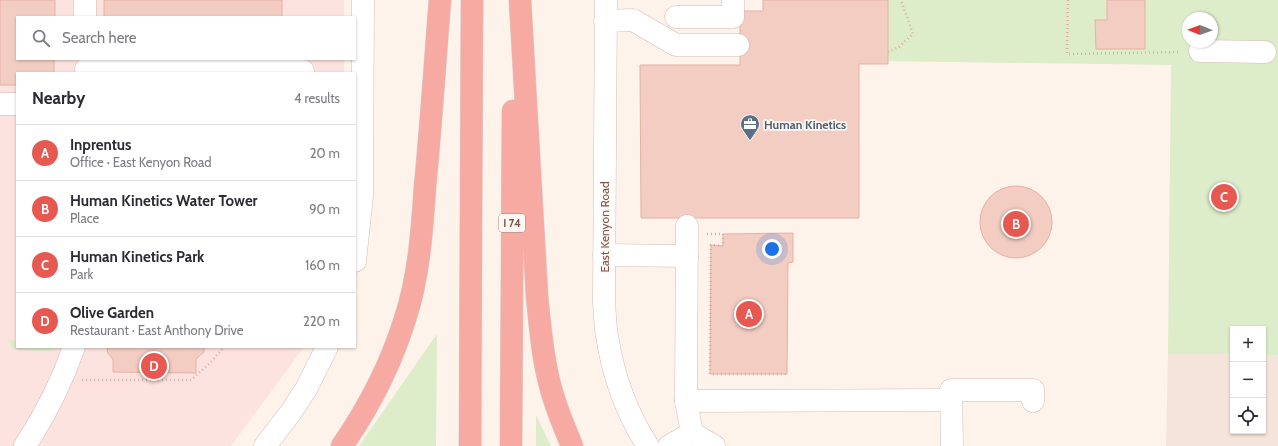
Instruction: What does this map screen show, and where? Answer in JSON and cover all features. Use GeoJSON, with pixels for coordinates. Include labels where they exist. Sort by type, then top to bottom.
{"type":"FeatureCollection","features":[{"type":"Feature","properties":{"kind":"highway"},"geometry":{"type":"LineString","coordinates":[[342,446],[359,421],[393,354],[406,318],[415,280],[425,192],[440,0]]}},
{"type":"Feature","properties":{"kind":"highway"},"geometry":{"type":"LineString","coordinates":[[470,446],[472,0]]}},
{"type":"Feature","properties":{"kind":"highway","name":"I 74"},"geometry":{"type":"LineString","coordinates":[[511,446],[513,0]]}},
{"type":"Feature","properties":{"kind":"highway"},"geometry":{"type":"LineString","coordinates":[[520,0],[536,288],[541,337],[550,384],[561,419],[572,446]]}},
{"type":"Feature","properties":{"kind":"street"},"geometry":{"type":"LineString","coordinates":[[85,0],[85,16]]}},
{"type":"Feature","properties":{"kind":"street"},"geometry":{"type":"LineString","coordinates":[[356,252],[362,196],[363,0]]}},
{"type":"Feature","properties":{"kind":"street"},"geometry":{"type":"LineString","coordinates":[[676,45],[676,8],[733,17],[733,0]]}},
{"type":"Feature","properties":{"kind":"street"},"geometry":{"type":"LineString","coordinates":[[606,10],[633,20],[676,45],[738,44]]}},
{"type":"Feature","properties":{"kind":"street","name":"East Kenyon Road"},"geometry":{"type":"LineString","coordinates":[[606,10],[604,302],[607,336],[613,366],[626,404],[648,446]]}},
{"type":"Feature","properties":{"kind":"street"},"geometry":{"type":"LineString","coordinates":[[1200,51],[1265,52]]}},
{"type":"Feature","properties":{"kind":"street"},"geometry":{"type":"LineString","coordinates":[[86,67],[303,71]]}},
{"type":"Feature","properties":{"kind":"street"},"geometry":{"type":"LineString","coordinates":[[0,104],[16,104]]}},
{"type":"Feature","properties":{"kind":"street"},"geometry":{"type":"LineString","coordinates":[[687,230],[686,401],[692,433],[714,446]]}},
{"type":"Feature","properties":{"kind":"street"},"geometry":{"type":"LineString","coordinates":[[604,255],[687,256]]}},
{"type":"Feature","properties":{"kind":"street"},"geometry":{"type":"LineString","coordinates":[[25,446],[37,428],[60,382],[74,348]]}},
{"type":"Feature","properties":{"kind":"street"},"geometry":{"type":"LineString","coordinates":[[265,446],[291,412],[306,389],[326,348]]}},
{"type":"Feature","properties":{"kind":"street"},"geometry":{"type":"LineString","coordinates":[[952,446],[951,390],[1033,390],[1033,401]]}},
{"type":"Feature","properties":{"kind":"street"},"geometry":{"type":"LineString","coordinates":[[686,401],[951,400]]}},
{"type":"Feature","properties":{"kind":"street"},"geometry":{"type":"LineString","coordinates":[[669,446],[692,433]]}},
{"type":"Feature","properties":{"kind":"path"},"geometry":{"type":"LineString","coordinates":[[888,52],[899,47],[912,34],[901,0]]}},
{"type":"Feature","properties":{"kind":"path"},"geometry":{"type":"LineString","coordinates":[[1068,0],[1067,54],[1200,51]]}},
{"type":"Feature","properties":{"kind":"path"},"geometry":{"type":"LineString","coordinates":[[687,230],[723,234],[723,246],[711,246],[710,374],[787,374]]}},
{"type":"Feature","properties":{"kind":"path"},"geometry":{"type":"LineString","coordinates":[[60,382],[103,380],[191,380],[210,363],[223,348]]}},
{"type":"Feature","properties":{"kind":"shaded area"},"geometry":{"type":"Polygon","coordinates":[[[0,0],[344,0],[344,16],[16,16],[16,60],[344,60],[344,72],[16,72],[16,348],[303,348],[231,446],[0,446],[0,0]]]}},
{"type":"Feature","properties":{"kind":"shaded area"},"geometry":{"type":"Polygon","coordinates":[[[1168,354],[1230,354],[1230,434],[1266,434],[1266,355],[1278,355],[1278,446],[1166,446],[1168,354]]]}},
{"type":"Feature","properties":{"kind":"green space"},"geometry":{"type":"Polygon","coordinates":[[[883,0],[1278,0],[1278,355],[1266,355],[1266,326],[1230,326],[1230,354],[1168,354],[1171,65],[882,61],[883,0]]]}},
{"type":"Feature","properties":{"kind":"green space"},"geometry":{"type":"Polygon","coordinates":[[[437,334],[436,446],[359,446],[437,334]]]}},
{"type":"Feature","properties":{"kind":"green space"},"geometry":{"type":"Polygon","coordinates":[[[9,340],[16,341],[16,348],[58,348],[43,351],[31,351],[14,349],[10,345],[9,340]]]}},
{"type":"Feature","properties":{"kind":"green space"},"geometry":{"type":"Polygon","coordinates":[[[536,415],[551,446],[536,446],[536,415]]]}},
{"type":"Feature","properties":{"kind":"building"},"geometry":{"type":"Polygon","coordinates":[[[0,0],[55,0],[55,16],[16,16],[16,60],[54,60],[54,72],[16,72],[16,85],[0,85],[0,0]]]}},
{"type":"Feature","properties":{"kind":"building"},"geometry":{"type":"Polygon","coordinates":[[[104,0],[282,0],[282,16],[104,16],[104,0]]]}},
{"type":"Feature","properties":{"kind":"building","name":"Human Kinetics"},"geometry":{"type":"Polygon","coordinates":[[[763,0],[888,0],[888,64],[859,64],[859,218],[641,218],[640,65],[740,65],[740,11],[763,11],[763,0]]]}},
{"type":"Feature","properties":{"kind":"building"},"geometry":{"type":"Polygon","coordinates":[[[1107,0],[1145,0],[1145,49],[1096,49],[1095,20],[1107,20],[1107,0]]]}},
{"type":"Feature","properties":{"kind":"building"},"geometry":{"type":"Polygon","coordinates":[[[1016,186],[1036,192],[1046,202],[1052,222],[1046,242],[1036,252],[1016,258],[996,252],[986,242],[980,222],[986,202],[996,192],[1016,186]]]}},
{"type":"Feature","properties":{"kind":"building"},"geometry":{"type":"Polygon","coordinates":[[[793,233],[793,262],[788,263],[787,374],[710,374],[711,245],[723,246],[723,234],[793,233]]]}},
{"type":"Feature","properties":{"kind":"building"},"geometry":{"type":"Polygon","coordinates":[[[108,348],[204,348],[204,352],[196,359],[196,373],[113,372],[113,359],[107,352],[108,348]]]}},
{"type":"Feature","properties":{"kind":"place","name":"Human Kinetics"},"geometry":{"type":"Point","coordinates":[750,141]}},
{"type":"Feature","properties":{"kind":"place","name":"Human Kinetics Park"},"geometry":{"type":"Point","coordinates":[1224,197]}},
{"type":"Feature","properties":{"kind":"place","name":"Human Kinetics Water Tower"},"geometry":{"type":"Point","coordinates":[1016,224]}},
{"type":"Feature","properties":{"kind":"place","name":"Inprentus"},"geometry":{"type":"Point","coordinates":[749,314]}},
{"type":"Feature","properties":{"kind":"place","name":"Olive Garden"},"geometry":{"type":"Point","coordinates":[154,366]}}]}
